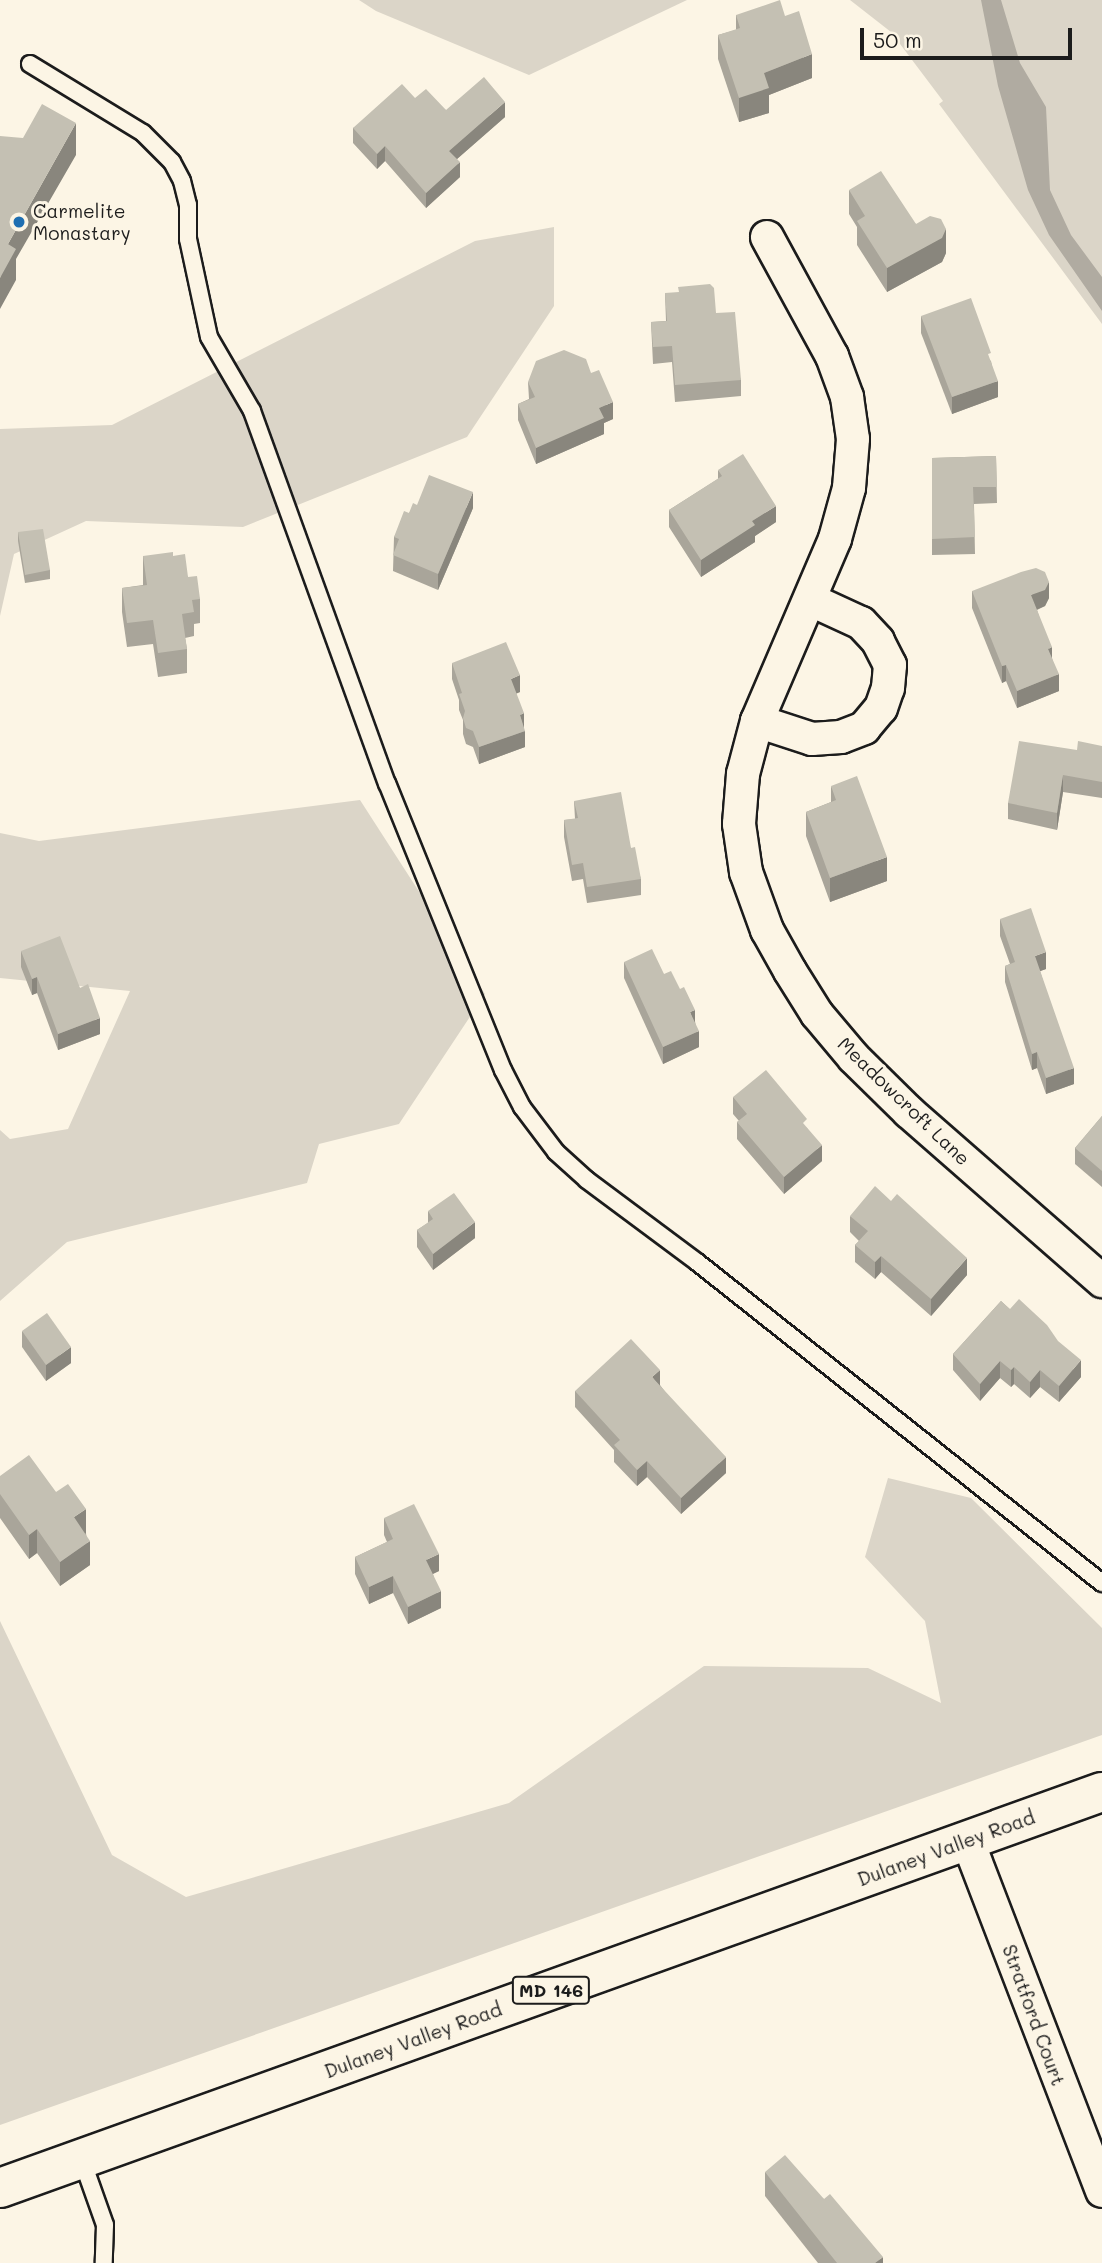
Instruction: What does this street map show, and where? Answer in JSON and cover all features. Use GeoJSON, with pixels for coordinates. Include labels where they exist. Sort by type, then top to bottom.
{"type":"FeatureCollection","features":[{"type":"Feature","properties":{"kind":"main road","name":"Dulaney Valley Road"},"geometry":{"type":"LineString","coordinates":[[0,2188],[1102,1792]]}},
{"type":"Feature","properties":{"kind":"street","name":"Meadowcroft Lane"},"geometry":{"type":"LineString","coordinates":[[767,237],[832,356],[847,397],[853,439],[849,488],[835,539],[757,721],[743,774],[739,824],[746,872],[767,930],[790,971],[817,1014],[854,1058],[909,1112],[1102,1281]]}},
{"type":"Feature","properties":{"kind":"street"},"geometry":{"type":"LineString","coordinates":[[757,721],[812,739],[841,737],[864,728],[881,709],[888,688],[890,665],[878,641],[861,623],[811,600]]}},
{"type":"Feature","properties":{"kind":"street","name":"Stratford Court"},"geometry":{"type":"LineString","coordinates":[[967,1839],[1102,2191]]}},
{"type":"Feature","properties":{"kind":"lane"},"geometry":{"type":"LineString","coordinates":[[30,64],[143,133],[172,162],[182,181],[188,205],[188,239],[209,337],[252,411],[387,783],[503,1070],[522,1107],[556,1152],[587,1180],[697,1262],[1102,1583]]}},
{"type":"Feature","properties":{"kind":"lane"},"geometry":{"type":"LineString","coordinates":[[82,2160],[105,2225],[104,2263]]}},
{"type":"Feature","properties":{"kind":"shaded area"},"geometry":{"type":"Polygon","coordinates":[[[359,0],[687,0],[529,75],[376,11],[359,0]]]}},
{"type":"Feature","properties":{"kind":"shaded area"},"geometry":{"type":"Polygon","coordinates":[[[850,0],[1102,0],[1102,324],[939,104],[943,101],[891,32],[850,0]]]}},
{"type":"Feature","properties":{"kind":"shaded area"},"geometry":{"type":"Polygon","coordinates":[[[981,0],[1001,0],[1020,63],[1046,107],[1050,190],[1071,235],[1102,277],[1102,311],[1049,235],[1028,190],[998,86],[981,0]]]}},
{"type":"Feature","properties":{"kind":"shaded area"},"geometry":{"type":"Polygon","coordinates":[[[554,227],[554,306],[467,437],[243,527],[86,521],[14,554],[0,616],[0,429],[112,425],[475,241],[554,227]]]}},
{"type":"Feature","properties":{"kind":"shaded area"},"geometry":{"type":"Polygon","coordinates":[[[360,800],[485,994],[399,1124],[319,1144],[307,1183],[67,1242],[0,1301],[0,1130],[10,1139],[68,1129],[130,991],[0,978],[0,833],[39,841],[360,800]]]}},
{"type":"Feature","properties":{"kind":"shaded area"},"geometry":{"type":"Polygon","coordinates":[[[888,1478],[971,1498],[1102,1628],[1102,1735],[0,2125],[0,1621],[112,1855],[186,1897],[509,1803],[704,1666],[868,1668],[941,1703],[925,1621],[865,1557],[888,1478]]]}},
{"type":"Feature","properties":{"kind":"building"},"geometry":{"type":"Polygon","coordinates":[[[780,0],[785,16],[799,11],[812,54],[764,73],[769,88],[739,98],[718,35],[740,28],[736,15],[780,0]]]}},
{"type":"Feature","properties":{"kind":"building"},"geometry":{"type":"Polygon","coordinates":[[[484,77],[505,102],[449,151],[460,162],[426,193],[385,146],[377,154],[353,128],[402,84],[415,98],[426,89],[446,110],[484,77]]]}},
{"type":"Feature","properties":{"kind":"building"},"geometry":{"type":"Polygon","coordinates":[[[42,104],[76,123],[8,244],[16,249],[0,278],[0,136],[23,138],[42,104]]]}},
{"type":"Feature","properties":{"kind":"building"},"geometry":{"type":"Polygon","coordinates":[[[881,171],[916,224],[930,216],[941,219],[946,229],[942,238],[887,268],[857,221],[865,216],[849,190],[881,171]]]}},
{"type":"Feature","properties":{"kind":"building"},"geometry":{"type":"Polygon","coordinates":[[[710,284],[714,288],[716,313],[735,312],[741,380],[675,385],[672,346],[653,347],[651,322],[667,321],[665,293],[679,292],[678,287],[710,284]]]}},
{"type":"Feature","properties":{"kind":"building"},"geometry":{"type":"Polygon","coordinates":[[[971,298],[998,381],[952,397],[921,316],[971,298]]]}},
{"type":"Feature","properties":{"kind":"building"},"geometry":{"type":"Polygon","coordinates":[[[564,350],[586,359],[591,373],[599,370],[613,402],[599,408],[604,418],[536,448],[518,404],[535,397],[528,382],[536,361],[564,350]]]}},
{"type":"Feature","properties":{"kind":"building"},"geometry":{"type":"Polygon","coordinates":[[[743,454],[776,506],[752,521],[755,525],[701,560],[669,510],[722,476],[718,470],[743,454]]]}},
{"type":"Feature","properties":{"kind":"building"},"geometry":{"type":"Polygon","coordinates":[[[996,456],[997,487],[973,487],[975,537],[932,539],[932,458],[996,456]]]}},
{"type":"Feature","properties":{"kind":"building"},"geometry":{"type":"Polygon","coordinates":[[[429,475],[473,492],[438,574],[393,555],[399,539],[394,537],[404,511],[409,513],[413,503],[417,505],[429,475]]]}},
{"type":"Feature","properties":{"kind":"building"},"geometry":{"type":"Polygon","coordinates":[[[43,529],[50,570],[25,575],[18,532],[43,529]]]}},
{"type":"Feature","properties":{"kind":"building"},"geometry":{"type":"Polygon","coordinates":[[[173,552],[173,556],[185,554],[188,577],[197,576],[200,599],[192,600],[194,612],[182,614],[187,649],[158,653],[153,620],[127,623],[122,588],[147,585],[143,556],[173,552]]]}},
{"type":"Feature","properties":{"kind":"building"},"geometry":{"type":"Polygon","coordinates":[[[1036,568],[1045,572],[1049,582],[1045,590],[1031,595],[1052,647],[1048,649],[1059,674],[1017,691],[1006,665],[1002,666],[972,591],[1036,568]]]}},
{"type":"Feature","properties":{"kind":"building"},"geometry":{"type":"Polygon","coordinates":[[[506,642],[520,675],[511,679],[524,713],[520,715],[525,731],[479,747],[473,731],[466,728],[463,718],[465,711],[459,694],[462,693],[452,663],[506,642]]]}},
{"type":"Feature","properties":{"kind":"building"},"geometry":{"type":"Polygon","coordinates":[[[1019,741],[1077,750],[1078,741],[1102,746],[1102,782],[1063,775],[1057,813],[1008,803],[1019,741]]]}},
{"type":"Feature","properties":{"kind":"building"},"geometry":{"type":"Polygon","coordinates":[[[857,776],[887,857],[830,878],[806,812],[836,800],[831,786],[857,776]]]}},
{"type":"Feature","properties":{"kind":"building"},"geometry":{"type":"Polygon","coordinates":[[[621,792],[631,848],[635,847],[641,879],[587,887],[583,863],[572,865],[564,820],[578,818],[574,801],[621,792]]]}},
{"type":"Feature","properties":{"kind":"building"},"geometry":{"type":"Polygon","coordinates":[[[1031,908],[1046,952],[1035,956],[1074,1068],[1046,1078],[1037,1052],[1032,1054],[1005,966],[1015,962],[1000,919],[1031,908]]]}},
{"type":"Feature","properties":{"kind":"building"},"geometry":{"type":"Polygon","coordinates":[[[60,936],[80,988],[88,984],[100,1018],[58,1034],[37,977],[32,979],[21,951],[60,936]]]}},
{"type":"Feature","properties":{"kind":"building"},"geometry":{"type":"Polygon","coordinates":[[[652,949],[664,974],[671,971],[680,989],[684,987],[695,1010],[690,1012],[699,1031],[663,1047],[624,962],[652,949]]]}},
{"type":"Feature","properties":{"kind":"building"},"geometry":{"type":"Polygon","coordinates":[[[766,1070],[807,1119],[803,1123],[822,1145],[784,1177],[737,1122],[747,1114],[733,1097],[766,1070]]]}},
{"type":"Feature","properties":{"kind":"building"},"geometry":{"type":"Polygon","coordinates":[[[1102,1116],[1102,1171],[1075,1148],[1102,1116]]]}},
{"type":"Feature","properties":{"kind":"building"},"geometry":{"type":"Polygon","coordinates":[[[875,1186],[891,1201],[897,1194],[967,1258],[931,1299],[881,1256],[875,1262],[855,1245],[868,1231],[850,1216],[875,1186]]]}},
{"type":"Feature","properties":{"kind":"building"},"geometry":{"type":"Polygon","coordinates":[[[454,1193],[475,1222],[433,1254],[417,1230],[433,1219],[428,1211],[454,1193]]]}},
{"type":"Feature","properties":{"kind":"building"},"geometry":{"type":"Polygon","coordinates":[[[1019,1299],[1047,1325],[1058,1341],[1081,1360],[1059,1386],[1040,1370],[1030,1382],[1014,1367],[1011,1370],[1000,1361],[980,1384],[953,1354],[1001,1301],[1010,1309],[1019,1299]]]}},
{"type":"Feature","properties":{"kind":"building"},"geometry":{"type":"Polygon","coordinates":[[[47,1313],[71,1347],[46,1365],[22,1331],[47,1313]]]}},
{"type":"Feature","properties":{"kind":"building"},"geometry":{"type":"Polygon","coordinates":[[[631,1339],[660,1370],[652,1377],[726,1457],[681,1498],[647,1461],[637,1470],[614,1445],[620,1440],[575,1391],[631,1339]]]}},
{"type":"Feature","properties":{"kind":"building"},"geometry":{"type":"Polygon","coordinates":[[[29,1455],[56,1492],[68,1484],[86,1509],[74,1517],[90,1541],[60,1562],[37,1529],[29,1535],[0,1494],[0,1476],[29,1455]]]}},
{"type":"Feature","properties":{"kind":"building"},"geometry":{"type":"Polygon","coordinates":[[[414,1504],[439,1554],[426,1560],[441,1591],[408,1607],[393,1576],[369,1587],[355,1557],[393,1539],[384,1518],[414,1504]]]}},
{"type":"Feature","properties":{"kind":"building"},"geometry":{"type":"Polygon","coordinates":[[[785,2155],[824,2199],[830,2194],[883,2257],[875,2263],[837,2263],[765,2172],[785,2155]]]}},
{"type":"Feature","properties":{"kind":"place","name":"Carmelite Monastary"},"geometry":{"type":"Point","coordinates":[19,222]}}]}
